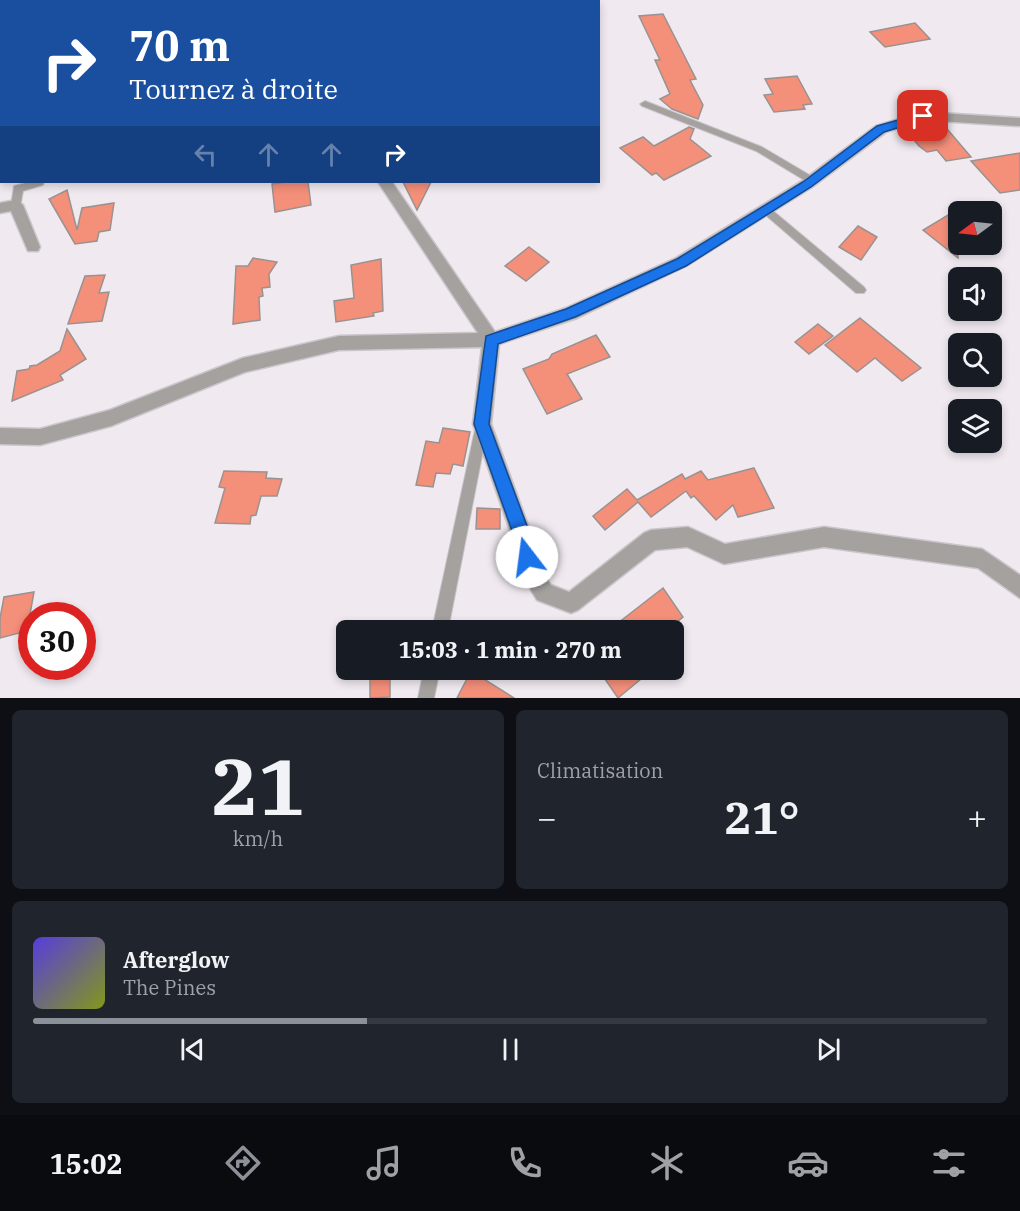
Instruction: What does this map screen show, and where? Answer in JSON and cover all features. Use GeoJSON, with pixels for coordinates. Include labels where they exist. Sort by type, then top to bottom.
{"type":"FeatureCollection","features":[{"type":"Feature","properties":{"kind":"street"},"geometry":{"type":"LineString","coordinates":[[0,436],[40,437],[111,418],[243,365],[339,343],[491,340],[571,313],[681,262],[813,180],[881,129],[923,116],[1020,122]]}},
{"type":"Feature","properties":{"kind":"street"},"geometry":{"type":"LineString","coordinates":[[386,183],[491,340],[482,424],[524,542],[530,572],[544,593],[571,603],[651,540],[688,537],[724,554],[824,537],[982,559],[1020,588]]}},
{"type":"Feature","properties":{"kind":"street"},"geometry":{"type":"LineString","coordinates":[[0,208],[16,205],[33,247]]}},
{"type":"Feature","properties":{"kind":"lane"},"geometry":{"type":"LineString","coordinates":[[645,104],[759,149],[813,180]]}},
{"type":"Feature","properties":{"kind":"lane"},"geometry":{"type":"LineString","coordinates":[[16,205],[18,189],[36,183]]}},
{"type":"Feature","properties":{"kind":"lane"},"geometry":{"type":"LineString","coordinates":[[766,210],[860,290]]}},
{"type":"Feature","properties":{"kind":"lane"},"geometry":{"type":"LineString","coordinates":[[442,620],[482,424]]}},
{"type":"Feature","properties":{"kind":"lane"},"geometry":{"type":"LineString","coordinates":[[426,698],[430,680]]}},
{"type":"Feature","properties":{"kind":"building"},"geometry":{"type":"Polygon","coordinates":[[[663,14],[696,79],[690,80],[703,105],[698,119],[672,109],[660,99],[670,94],[655,60],[660,60],[639,16],[663,14]]]}},
{"type":"Feature","properties":{"kind":"building"},"geometry":{"type":"Polygon","coordinates":[[[915,23],[930,39],[885,47],[870,32],[915,23]]]}},
{"type":"Feature","properties":{"kind":"building"},"geometry":{"type":"Polygon","coordinates":[[[797,76],[812,104],[803,105],[805,109],[774,112],[764,95],[773,94],[765,79],[797,76]]]}},
{"type":"Feature","properties":{"kind":"building"},"geometry":{"type":"Polygon","coordinates":[[[942,123],[971,157],[946,161],[937,150],[927,152],[919,146],[905,129],[942,123]]]}},
{"type":"Feature","properties":{"kind":"building"},"geometry":{"type":"Polygon","coordinates":[[[689,127],[694,129],[690,139],[711,156],[664,180],[656,173],[652,175],[620,148],[643,137],[654,146],[689,127]]]}},
{"type":"Feature","properties":{"kind":"building"},"geometry":{"type":"Polygon","coordinates":[[[1020,153],[1020,190],[1000,193],[971,161],[1020,153]]]}},
{"type":"Feature","properties":{"kind":"building"},"geometry":{"type":"Polygon","coordinates":[[[308,183],[311,205],[275,212],[272,184],[308,183]]]}},
{"type":"Feature","properties":{"kind":"building"},"geometry":{"type":"Polygon","coordinates":[[[404,183],[430,183],[417,210],[404,183]]]}},
{"type":"Feature","properties":{"kind":"building"},"geometry":{"type":"Polygon","coordinates":[[[67,190],[77,230],[82,208],[114,203],[110,230],[99,232],[97,241],[75,244],[49,199],[67,190]]]}},
{"type":"Feature","properties":{"kind":"building"},"geometry":{"type":"Polygon","coordinates":[[[948,215],[948,250],[923,230],[948,215]]]}},
{"type":"Feature","properties":{"kind":"building"},"geometry":{"type":"Polygon","coordinates":[[[858,226],[877,237],[861,260],[839,247],[858,226]]]}},
{"type":"Feature","properties":{"kind":"building"},"geometry":{"type":"Polygon","coordinates":[[[529,247],[549,262],[526,281],[505,266],[529,247]]]}},
{"type":"Feature","properties":{"kind":"building"},"geometry":{"type":"Polygon","coordinates":[[[253,258],[277,262],[269,274],[270,287],[262,288],[263,296],[259,297],[260,320],[233,324],[236,266],[248,266],[253,258]]]}},
{"type":"Feature","properties":{"kind":"building"},"geometry":{"type":"Polygon","coordinates":[[[381,259],[383,311],[373,313],[374,316],[336,322],[334,301],[354,298],[351,265],[381,259]]]}},
{"type":"Feature","properties":{"kind":"building"},"geometry":{"type":"Polygon","coordinates":[[[105,275],[99,293],[109,292],[102,321],[68,324],[85,276],[105,275]]]}},
{"type":"Feature","properties":{"kind":"building"},"geometry":{"type":"Polygon","coordinates":[[[860,318],[921,368],[902,381],[875,358],[857,372],[825,345],[860,318]]]}},
{"type":"Feature","properties":{"kind":"building"},"geometry":{"type":"Polygon","coordinates":[[[818,324],[833,336],[809,354],[795,342],[818,324]]]}},
{"type":"Feature","properties":{"kind":"building"},"geometry":{"type":"Polygon","coordinates":[[[67,329],[86,359],[60,375],[63,380],[12,401],[17,371],[29,369],[30,366],[37,365],[60,351],[67,329]]]}},
{"type":"Feature","properties":{"kind":"building"},"geometry":{"type":"Polygon","coordinates":[[[596,335],[610,357],[567,374],[582,399],[547,414],[523,369],[549,359],[552,354],[596,335]]]}},
{"type":"Feature","properties":{"kind":"building"},"geometry":{"type":"Polygon","coordinates":[[[443,428],[470,432],[463,466],[453,464],[450,474],[436,473],[433,487],[416,485],[426,441],[439,443],[443,428]]]}},
{"type":"Feature","properties":{"kind":"building"},"geometry":{"type":"Polygon","coordinates":[[[754,468],[774,508],[738,517],[733,505],[716,520],[694,496],[691,498],[686,491],[651,517],[638,502],[605,530],[593,516],[627,489],[637,500],[682,474],[685,479],[701,471],[708,480],[754,468]]]}},
{"type":"Feature","properties":{"kind":"building"},"geometry":{"type":"Polygon","coordinates":[[[224,471],[267,472],[266,478],[282,479],[277,496],[261,496],[256,515],[251,516],[250,524],[215,523],[225,488],[219,487],[224,471]]]}},
{"type":"Feature","properties":{"kind":"building"},"geometry":{"type":"Polygon","coordinates":[[[477,508],[500,509],[500,529],[476,529],[477,508]]]}},
{"type":"Feature","properties":{"kind":"building"},"geometry":{"type":"Polygon","coordinates":[[[663,588],[683,617],[679,620],[622,620],[663,588]]]}},
{"type":"Feature","properties":{"kind":"building"},"geometry":{"type":"Polygon","coordinates":[[[34,592],[32,602],[18,602],[18,633],[0,638],[0,618],[4,597],[34,592]]]}},
{"type":"Feature","properties":{"kind":"building"},"geometry":{"type":"Polygon","coordinates":[[[370,680],[390,680],[390,697],[370,698],[370,680]]]}},
{"type":"Feature","properties":{"kind":"building"},"geometry":{"type":"Polygon","coordinates":[[[466,680],[485,680],[514,698],[457,698],[466,680]]]}},
{"type":"Feature","properties":{"kind":"building"},"geometry":{"type":"Polygon","coordinates":[[[606,680],[640,680],[618,698],[606,680]]]}},
{"type":"Feature","properties":{"kind":"route"},"geometry":{"type":"LineString","coordinates":[[527,557],[524,542],[482,424],[491,340],[571,313],[681,262],[807,184],[881,129],[923,116]]}}]}
